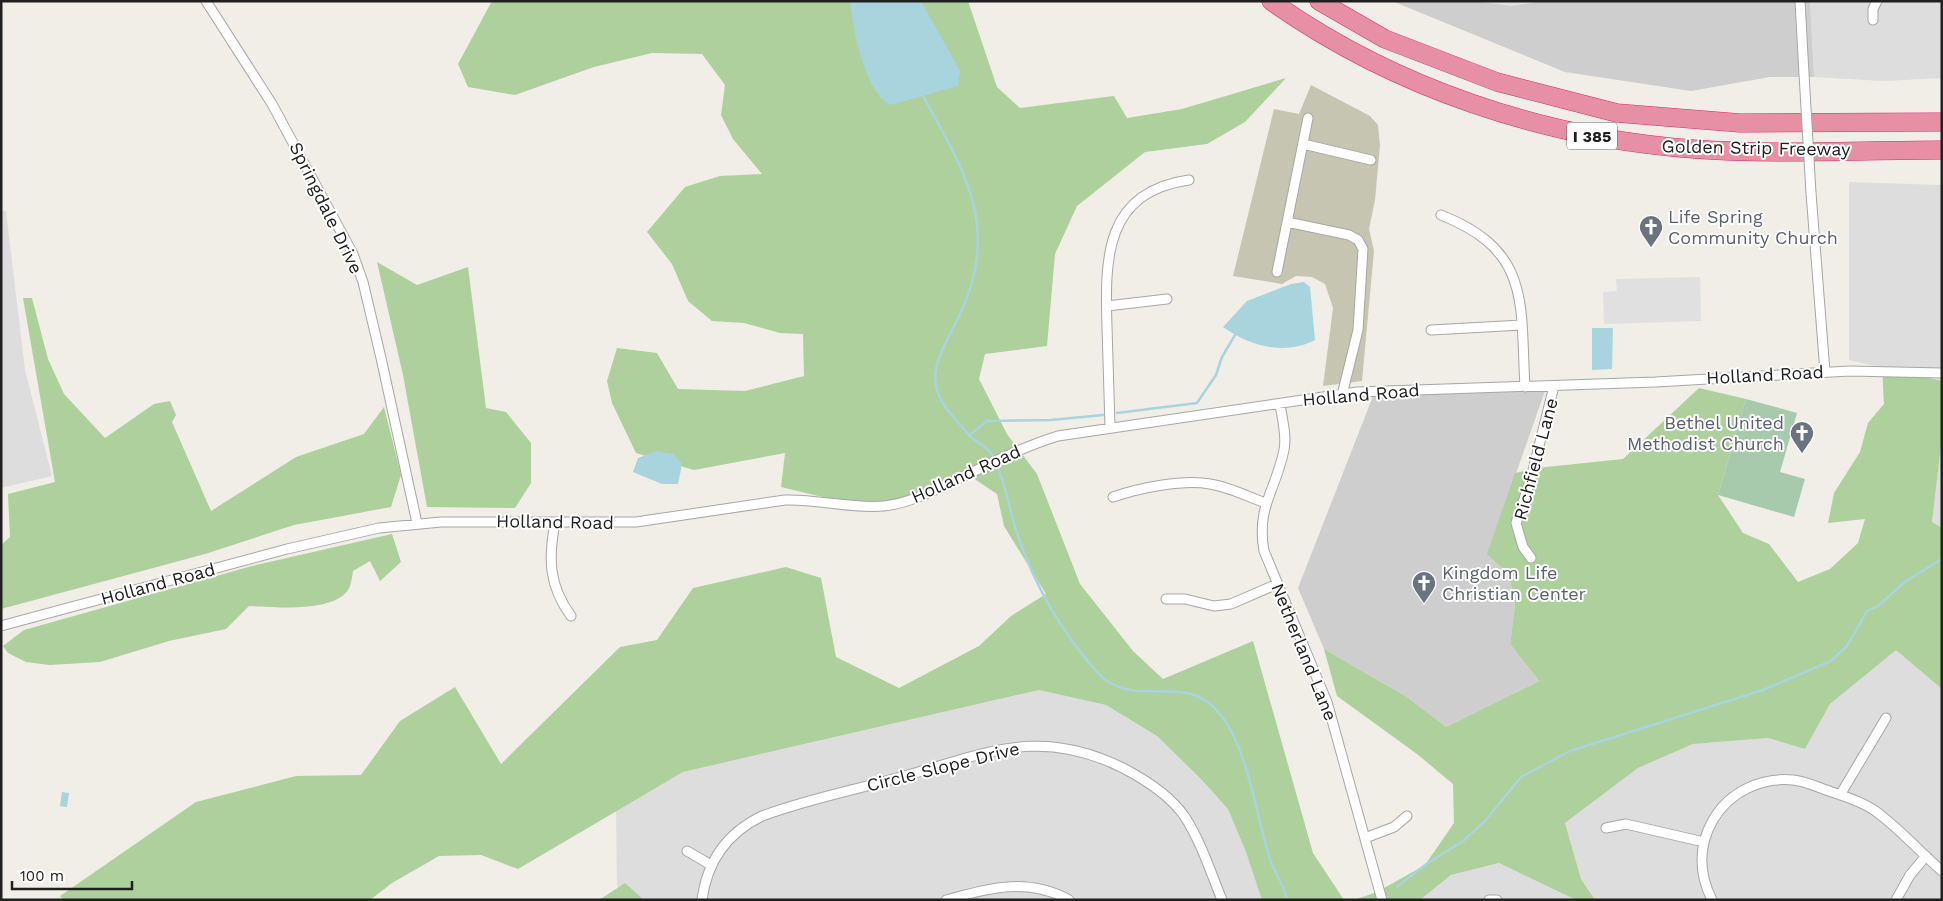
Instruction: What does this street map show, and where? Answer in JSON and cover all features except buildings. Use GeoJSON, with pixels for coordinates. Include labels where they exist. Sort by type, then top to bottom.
{"type":"FeatureCollection","features":[{"type":"Feature","properties":{"kind":"highway","name":"Golden Strip Freeway"},"geometry":{"type":"LineString","coordinates":[[1271,1],[1344,47],[1414,81],[1491,110],[1572,132],[1637,143],[1694,149],[1942,150]]}},
{"type":"Feature","properties":{"kind":"highway","name":"Golden Strip Freeway"},"geometry":{"type":"LineString","coordinates":[[1318,1],[1385,39],[1474,74],[1542,95],[1618,113],[1740,123],[1942,122]]}},
{"type":"Feature","properties":{"kind":"street","name":"Springdale Drive"},"geometry":{"type":"LineString","coordinates":[[206,1],[272,104],[352,254],[363,282],[417,523]]}},
{"type":"Feature","properties":{"kind":"street"},"geometry":{"type":"LineString","coordinates":[[1800,1],[1825,372]]}},
{"type":"Feature","properties":{"kind":"street"},"geometry":{"type":"LineString","coordinates":[[1873,20],[1873,9],[1877,1]]}},
{"type":"Feature","properties":{"kind":"street"},"geometry":{"type":"LineString","coordinates":[[1277,272],[1308,118]]}},
{"type":"Feature","properties":{"kind":"street"},"geometry":{"type":"LineString","coordinates":[[1302,144],[1371,160]]}},
{"type":"Feature","properties":{"kind":"street"},"geometry":{"type":"LineString","coordinates":[[1110,427],[1107,306],[1108,255],[1113,236],[1122,219],[1134,205],[1150,192],[1172,182],[1189,180]]}},
{"type":"Feature","properties":{"kind":"street"},"geometry":{"type":"LineString","coordinates":[[1441,215],[1478,233],[1502,255],[1517,286],[1522,325],[1526,387]]}},
{"type":"Feature","properties":{"kind":"street"},"geometry":{"type":"LineString","coordinates":[[1287,222],[1349,235],[1358,240],[1363,249],[1358,330],[1342,394]]}},
{"type":"Feature","properties":{"kind":"street"},"geometry":{"type":"LineString","coordinates":[[1107,306],[1167,299]]}},
{"type":"Feature","properties":{"kind":"street"},"geometry":{"type":"LineString","coordinates":[[1431,330],[1522,325]]}},
{"type":"Feature","properties":{"kind":"street","name":"Holland Road"},"geometry":{"type":"LineString","coordinates":[[1,626],[336,537],[417,523],[468,521],[636,522],[785,500],[886,506],[926,494],[1036,443],[1074,432],[1342,394],[1655,382],[1825,372],[1942,373]]}},
{"type":"Feature","properties":{"kind":"street","name":"Richfield Lane"},"geometry":{"type":"LineString","coordinates":[[1531,558],[1523,547],[1516,522],[1531,478],[1554,386]]}},
{"type":"Feature","properties":{"kind":"street","name":"Netherland Lane"},"geometry":{"type":"LineString","coordinates":[[1280,404],[1284,450],[1265,503],[1261,534],[1264,551],[1327,702],[1382,900]]}},
{"type":"Feature","properties":{"kind":"street"},"geometry":{"type":"LineString","coordinates":[[1113,497],[1128,492],[1197,482],[1211,484],[1265,503]]}},
{"type":"Feature","properties":{"kind":"street"},"geometry":{"type":"LineString","coordinates":[[555,523],[550,558],[552,578],[558,596],[571,616]]}},
{"type":"Feature","properties":{"kind":"street"},"geometry":{"type":"LineString","coordinates":[[1166,599],[1185,599],[1214,606],[1231,604],[1278,584]]}},
{"type":"Feature","properties":{"kind":"street"},"geometry":{"type":"LineString","coordinates":[[1840,794],[1886,718]]}},
{"type":"Feature","properties":{"kind":"street","name":"Circle Slope Drive"},"geometry":{"type":"LineString","coordinates":[[702,900],[711,865],[733,835],[749,822],[772,812],[990,752],[1016,747],[1054,745],[1084,752],[1106,760],[1144,780],[1168,798],[1191,828],[1222,900]]}},
{"type":"Feature","properties":{"kind":"street"},"geometry":{"type":"LineString","coordinates":[[1712,900],[1703,874],[1704,842],[1711,824],[1721,809],[1736,794],[1755,784],[1773,780],[1794,780],[1840,794],[1876,811],[1942,871]]}},
{"type":"Feature","properties":{"kind":"street"},"geometry":{"type":"LineString","coordinates":[[1365,838],[1394,827],[1407,816]]}},
{"type":"Feature","properties":{"kind":"street"},"geometry":{"type":"LineString","coordinates":[[1606,828],[1626,824],[1704,842]]}},
{"type":"Feature","properties":{"kind":"street"},"geometry":{"type":"LineString","coordinates":[[686,851],[711,865]]}},
{"type":"Feature","properties":{"kind":"street"},"geometry":{"type":"LineString","coordinates":[[1896,900],[1907,878],[1926,856]]}},
{"type":"Feature","properties":{"kind":"street"},"geometry":{"type":"LineString","coordinates":[[946,900],[992,888],[1020,885],[1051,890],[1069,900]]}},
{"type":"Feature","properties":{"kind":"street"},"geometry":{"type":"LineString","coordinates":[[1489,900],[1497,900]]}},
{"type":"Feature","properties":{"kind":"shaded area"},"geometry":{"type":"Polygon","coordinates":[[[1392,1],[1810,1],[1814,77],[1770,77],[1691,91],[1565,72],[1392,1]]]}},
{"type":"Feature","properties":{"kind":"shaded area"},"geometry":{"type":"Polygon","coordinates":[[[1472,1],[1544,1],[1512,6],[1472,1]]]}},
{"type":"Feature","properties":{"kind":"shaded area"},"geometry":{"type":"Polygon","coordinates":[[[1810,1],[1942,1],[1942,78],[1884,81],[1814,77],[1810,1]]]}},
{"type":"Feature","properties":{"kind":"shaded area"},"geometry":{"type":"Polygon","coordinates":[[[1311,85],[1370,116],[1378,125],[1380,145],[1375,200],[1369,229],[1374,251],[1362,381],[1323,386],[1333,308],[1325,284],[1312,277],[1296,276],[1282,284],[1233,276],[1274,109],[1299,114],[1311,85]]]}},
{"type":"Feature","properties":{"kind":"shaded area"},"geometry":{"type":"Polygon","coordinates":[[[1849,182],[1942,185],[1942,381],[1849,360],[1849,182]]]}},
{"type":"Feature","properties":{"kind":"shaded area"},"geometry":{"type":"Polygon","coordinates":[[[1,211],[6,211],[25,370],[52,476],[1,488],[1,211]]]}},
{"type":"Feature","properties":{"kind":"shaded area"},"geometry":{"type":"Polygon","coordinates":[[[1700,277],[1701,321],[1604,324],[1603,292],[1617,291],[1616,279],[1700,277]]]}},
{"type":"Feature","properties":{"kind":"shaded area"},"geometry":{"type":"Polygon","coordinates":[[[1375,391],[1545,391],[1488,553],[1509,574],[1515,605],[1510,644],[1539,681],[1446,727],[1407,697],[1324,649],[1298,588],[1375,391]]]}},
{"type":"Feature","properties":{"kind":"shaded area"},"geometry":{"type":"Polygon","coordinates":[[[1942,437],[1942,528],[1932,522],[1942,437]]]}},
{"type":"Feature","properties":{"kind":"shaded area"},"geometry":{"type":"Polygon","coordinates":[[[1896,649],[1942,689],[1942,900],[1595,900],[1581,879],[1565,823],[1638,768],[1693,744],[1768,738],[1805,749],[1830,704],[1896,649]]]}},
{"type":"Feature","properties":{"kind":"shaded area"},"geometry":{"type":"Polygon","coordinates":[[[1039,690],[1106,705],[1157,736],[1200,778],[1228,809],[1246,852],[1262,900],[624,900],[617,885],[616,811],[683,772],[1039,690]]]}},
{"type":"Feature","properties":{"kind":"shaded area"},"geometry":{"type":"Polygon","coordinates":[[[1499,863],[1576,900],[1420,900],[1451,875],[1499,863]]]}},
{"type":"Feature","properties":{"kind":"green space"},"geometry":{"type":"Polygon","coordinates":[[[492,1],[968,1],[997,87],[1020,108],[1114,96],[1127,118],[1182,109],[1286,78],[1245,122],[1207,144],[1145,152],[1077,206],[1055,254],[1047,346],[985,354],[979,379],[1007,434],[1037,474],[1080,584],[1133,651],[1163,679],[1253,641],[1313,853],[1344,900],[1262,900],[1246,852],[1228,809],[1200,778],[1157,736],[1106,705],[1039,690],[683,772],[518,869],[481,855],[439,856],[392,883],[370,900],[64,900],[60,896],[196,802],[296,776],[361,775],[400,721],[455,687],[501,764],[620,647],[657,640],[693,588],[786,567],[821,578],[836,657],[899,688],[979,646],[1011,616],[1046,594],[1004,526],[997,494],[970,476],[910,503],[839,501],[781,487],[785,453],[694,470],[636,453],[612,403],[607,381],[617,348],[657,353],[678,389],[745,391],[804,376],[803,334],[780,333],[744,323],[712,321],[688,301],[672,264],[647,232],[685,187],[720,176],[762,174],[733,139],[721,115],[725,85],[702,54],[652,53],[594,67],[515,95],[468,87],[458,64],[492,1]]]}},
{"type":"Feature","properties":{"kind":"green space"},"geometry":{"type":"Polygon","coordinates":[[[377,262],[417,285],[468,267],[486,408],[506,412],[531,443],[531,483],[515,508],[427,507],[403,375],[377,262]]]}},
{"type":"Feature","properties":{"kind":"green space"},"geometry":{"type":"Polygon","coordinates":[[[23,298],[32,298],[48,359],[64,394],[105,438],[154,404],[170,401],[176,415],[172,422],[211,511],[296,457],[364,434],[384,407],[401,475],[391,507],[294,525],[205,554],[1,609],[1,545],[10,537],[8,494],[55,482],[23,298]]]}},
{"type":"Feature","properties":{"kind":"green space"},"geometry":{"type":"Polygon","coordinates":[[[1882,367],[1942,381],[1942,437],[1932,522],[1942,528],[1942,689],[1896,650],[1830,704],[1805,749],[1768,738],[1693,744],[1638,768],[1565,823],[1581,879],[1595,900],[1576,900],[1499,863],[1451,875],[1420,900],[1354,900],[1377,892],[1425,865],[1454,823],[1453,784],[1417,754],[1337,696],[1324,649],[1407,697],[1446,727],[1539,681],[1510,644],[1515,605],[1509,574],[1487,554],[1515,473],[1546,467],[1623,459],[1699,388],[1746,399],[1718,495],[1743,533],[1769,544],[1798,582],[1830,569],[1858,543],[1865,519],[1828,523],[1834,493],[1860,452],[1868,423],[1884,404],[1882,367]]]}},
{"type":"Feature","properties":{"kind":"green space"},"geometry":{"type":"Polygon","coordinates":[[[1746,399],[1797,413],[1780,472],[1805,479],[1794,517],[1718,495],[1746,399]]]}},
{"type":"Feature","properties":{"kind":"green space"},"geometry":{"type":"Polygon","coordinates":[[[392,534],[401,562],[380,581],[370,561],[353,571],[348,590],[340,597],[329,602],[302,607],[249,606],[226,629],[169,641],[100,662],[50,665],[26,662],[8,653],[3,646],[24,630],[252,566],[392,534]]]}},
{"type":"Feature","properties":{"kind":"green space"},"geometry":{"type":"Polygon","coordinates":[[[625,883],[644,900],[599,900],[625,883]]]}},
{"type":"Feature","properties":{"kind":"water"},"geometry":{"type":"Polygon","coordinates":[[[850,1],[921,1],[960,71],[958,86],[890,105],[881,98],[873,87],[861,58],[850,1]]]}},
{"type":"Feature","properties":{"kind":"water"},"geometry":{"type":"Polygon","coordinates":[[[1304,282],[1310,287],[1315,340],[1291,347],[1268,347],[1244,339],[1223,327],[1247,301],[1291,284],[1304,282]]]}},
{"type":"Feature","properties":{"kind":"water"},"geometry":{"type":"Polygon","coordinates":[[[1592,328],[1613,328],[1612,369],[1592,370],[1592,328]]]}},
{"type":"Feature","properties":{"kind":"water"},"geometry":{"type":"Polygon","coordinates":[[[656,451],[674,454],[682,464],[678,484],[662,484],[633,472],[638,458],[656,451]]]}},
{"type":"Feature","properties":{"kind":"water"},"geometry":{"type":"Polygon","coordinates":[[[62,792],[69,793],[67,807],[60,806],[62,792]]]}},
{"type":"Feature","properties":{"kind":"waterway"},"geometry":{"type":"LineString","coordinates":[[923,96],[964,176],[973,201],[977,227],[977,254],[972,283],[960,314],[939,358],[936,367],[936,385],[945,406],[972,438],[992,455]]}},
{"type":"Feature","properties":{"kind":"waterway"},"geometry":{"type":"LineString","coordinates":[[1117,413],[1197,403],[1216,375],[1222,357],[1235,335]]}},
{"type":"Feature","properties":{"kind":"waterway"},"geometry":{"type":"LineString","coordinates":[[970,435],[987,421],[1051,420],[1103,415]]}},
{"type":"Feature","properties":{"kind":"waterway"},"geometry":{"type":"LineString","coordinates":[[998,468],[1016,530],[1031,569],[1060,623],[1098,673],[1108,682],[1130,690],[1191,694],[1210,703],[1224,720],[1236,741],[1245,766],[1271,862],[1287,900]]}},
{"type":"Feature","properties":{"kind":"waterway"},"geometry":{"type":"LineString","coordinates":[[1397,887],[1425,865],[1463,841],[1485,821],[1521,777],[1570,751],[1763,690],[1831,661],[1847,646],[1867,611],[1878,606],[1906,581],[1942,559]]}},
{"type":"Feature","properties":{"kind":"place","name":"Life Spring Community Church"},"geometry":{"type":"Point","coordinates":[1651,248]}},
{"type":"Feature","properties":{"kind":"place","name":"Bethel United Methodist Church"},"geometry":{"type":"Point","coordinates":[1802,454]}},
{"type":"Feature","properties":{"kind":"place","name":"Kingdom Life Christian Center"},"geometry":{"type":"Point","coordinates":[1424,604]}}]}
